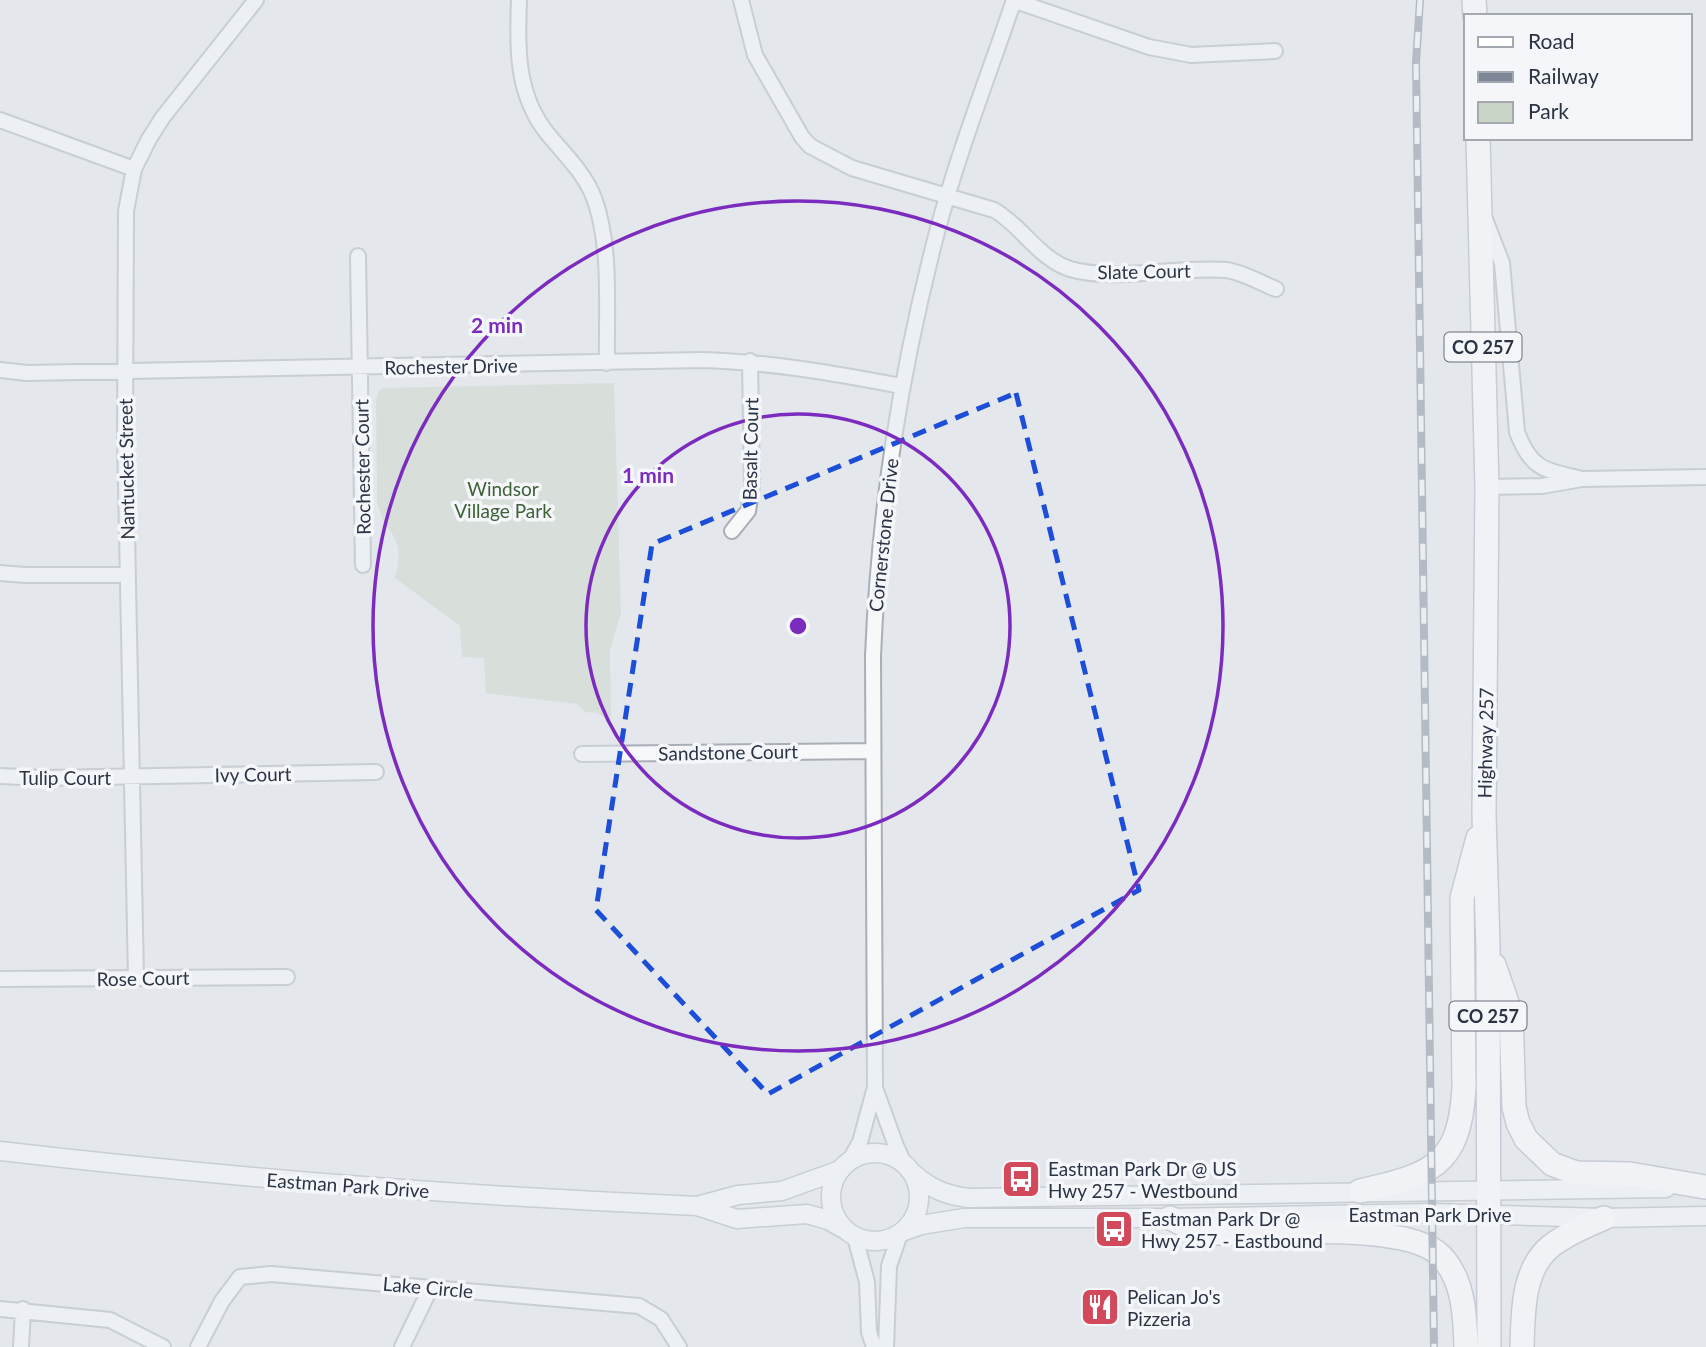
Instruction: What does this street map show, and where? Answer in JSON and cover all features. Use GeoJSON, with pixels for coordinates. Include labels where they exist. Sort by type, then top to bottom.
{"type":"FeatureCollection","features":[{"type":"Feature","properties":{"kind":"main road","name":"Highway 257"},"geometry":{"type":"LineString","coordinates":[[1478,140],[1487,487],[1484,815],[1488,946],[1489,1347]]}},
{"type":"Feature","properties":{"kind":"main road"},"geometry":{"type":"LineString","coordinates":[[1360,1191],[1401,1182],[1433,1168],[1448,1153],[1455,1140],[1463,1109],[1464,1087],[1462,898],[1484,815]]}},
{"type":"Feature","properties":{"kind":"main road"},"geometry":{"type":"LineString","coordinates":[[1488,946],[1511,1014],[1514,1107],[1526,1139],[1552,1164],[1576,1173],[1630,1174],[1706,1187]]}},
{"type":"Feature","properties":{"kind":"main road"},"geometry":{"type":"LineString","coordinates":[[1171,1218],[1204,1233],[1315,1231],[1392,1236],[1432,1248],[1455,1276],[1463,1303],[1466,1347]]}},
{"type":"Feature","properties":{"kind":"main road"},"geometry":{"type":"LineString","coordinates":[[1522,1347],[1525,1297],[1531,1273],[1537,1262],[1550,1247],[1604,1218]]}},
{"type":"Feature","properties":{"kind":"street","name":"Nantucket Street"},"geometry":{"type":"LineString","coordinates":[[135,979],[125,372],[127,201],[134,169],[163,117],[257,0]]}},
{"type":"Feature","properties":{"kind":"street"},"geometry":{"type":"LineString","coordinates":[[519,0],[518,62],[528,101],[547,132],[582,176],[598,210],[605,264],[607,363]]}},
{"type":"Feature","properties":{"kind":"street","name":"Slate Court"},"geometry":{"type":"LineString","coordinates":[[741,0],[755,55],[802,137],[810,146],[852,168],[994,210],[1048,256],[1073,270],[1097,273],[1228,270],[1276,289]]}},
{"type":"Feature","properties":{"kind":"street"},"geometry":{"type":"LineString","coordinates":[[1014,0],[1149,47],[1191,55],[1275,51]]}},
{"type":"Feature","properties":{"kind":"street","name":"Cornerstone Drive"},"geometry":{"type":"LineString","coordinates":[[845,1165],[860,1142],[875,1087],[873,751],[876,589],[887,477],[901,386],[938,230],[1014,0]]}},
{"type":"Feature","properties":{"kind":"street"},"geometry":{"type":"LineString","coordinates":[[0,121],[134,169]]}},
{"type":"Feature","properties":{"kind":"street"},"geometry":{"type":"LineString","coordinates":[[1480,206],[1502,263],[1517,432],[1522,446],[1536,466],[1582,479]]}},
{"type":"Feature","properties":{"kind":"street","name":"Rochester Court"},"geometry":{"type":"LineString","coordinates":[[358,256],[363,565]]}},
{"type":"Feature","properties":{"kind":"street","name":"Rochester Drive"},"geometry":{"type":"LineString","coordinates":[[0,370],[27,373],[125,372],[750,361],[801,367],[901,386]]}},
{"type":"Feature","properties":{"kind":"street","name":"Basalt Court"},"geometry":{"type":"LineString","coordinates":[[732,531],[748,511],[752,486],[750,361]]}},
{"type":"Feature","properties":{"kind":"street"},"geometry":{"type":"LineString","coordinates":[[1487,487],[1542,486],[1582,479],[1706,477]]}},
{"type":"Feature","properties":{"kind":"street"},"geometry":{"type":"LineString","coordinates":[[0,573],[128,575]]}},
{"type":"Feature","properties":{"kind":"street","name":"Sandstone Court"},"geometry":{"type":"LineString","coordinates":[[582,754],[873,751]]}},
{"type":"Feature","properties":{"kind":"street","name":"Ivy Court"},"geometry":{"type":"LineString","coordinates":[[131,776],[376,772]]}},
{"type":"Feature","properties":{"kind":"street","name":"Tulip Court"},"geometry":{"type":"LineString","coordinates":[[0,776],[131,776]]}},
{"type":"Feature","properties":{"kind":"street","name":"Rose Court"},"geometry":{"type":"LineString","coordinates":[[0,979],[287,976]]}},
{"type":"Feature","properties":{"kind":"street","name":"Cornerstone Drive"},"geometry":{"type":"LineString","coordinates":[[875,1087],[896,1146],[909,1168]]}},
{"type":"Feature","properties":{"kind":"street","name":"Eastman Park Drive"},"geometry":{"type":"LineString","coordinates":[[0,1151],[304,1182],[697,1206],[737,1219],[807,1214],[828,1220],[850,1233]]}},
{"type":"Feature","properties":{"kind":"street"},"geometry":{"type":"LineString","coordinates":[[874,1347],[869,1332],[867,1282],[850,1233],[836,1219],[831,1194],[833,1181],[845,1165],[863,1154],[877,1152],[892,1156],[909,1168],[919,1186],[920,1198],[912,1222],[902,1233],[889,1266],[886,1347]]}},
{"type":"Feature","properties":{"kind":"street","name":"Eastman Park Drive"},"geometry":{"type":"LineString","coordinates":[[697,1206],[737,1195],[782,1191],[804,1185],[845,1165]]}},
{"type":"Feature","properties":{"kind":"street","name":"Eastman Park Drive"},"geometry":{"type":"LineString","coordinates":[[909,1168],[927,1186],[946,1195],[968,1198],[1706,1187]]}},
{"type":"Feature","properties":{"kind":"street","name":"Eastman Park Drive"},"geometry":{"type":"LineString","coordinates":[[902,1233],[921,1225],[964,1218],[1488,1213],[1604,1218],[1706,1216]]}},
{"type":"Feature","properties":{"kind":"street"},"geometry":{"type":"LineString","coordinates":[[850,1233],[878,1241],[902,1233]]}},
{"type":"Feature","properties":{"kind":"street","name":"Lake Circle"},"geometry":{"type":"LineString","coordinates":[[198,1347],[222,1301],[240,1277],[271,1274],[639,1306],[661,1319],[679,1347]]}},
{"type":"Feature","properties":{"kind":"street"},"geometry":{"type":"LineString","coordinates":[[402,1347],[431,1287]]}},
{"type":"Feature","properties":{"kind":"street"},"geometry":{"type":"LineString","coordinates":[[0,1309],[23,1309],[110,1320],[163,1347]]}},
{"type":"Feature","properties":{"kind":"street"},"geometry":{"type":"LineString","coordinates":[[21,1347],[23,1309]]}},
{"type":"Feature","properties":{"kind":"highlighted area"},"geometry":{"type":"Polygon","coordinates":[[[1016,393],[1139,890],[768,1094],[596,910],[652,544],[1016,393]]]}},
{"type":"Feature","properties":{"kind":"green space","name":"Windsor Village Park"},"geometry":{"type":"Polygon","coordinates":[[[614,383],[621,613],[610,650],[611,722],[597,713],[585,712],[577,704],[486,693],[484,658],[462,657],[460,626],[395,578],[398,562],[396,542],[384,522],[377,501],[376,399],[379,390],[385,388],[614,383]]]}},
{"type":"Feature","properties":{"kind":"railway"},"geometry":{"type":"LineString","coordinates":[[1420,0],[1416,63],[1434,1347]]}},
{"type":"Feature","properties":{"kind":"place","name":"Eastman Park Dr @ US Hwy 257 - Westbound"},"geometry":{"type":"Point","coordinates":[1021,1179]}},
{"type":"Feature","properties":{"kind":"place","name":"Eastman Park Dr @ Hwy 257 - Eastbound"},"geometry":{"type":"Point","coordinates":[1114,1229]}},
{"type":"Feature","properties":{"kind":"place","name":"Pelican Jo's Pizzeria"},"geometry":{"type":"Point","coordinates":[1100,1307]}}]}
